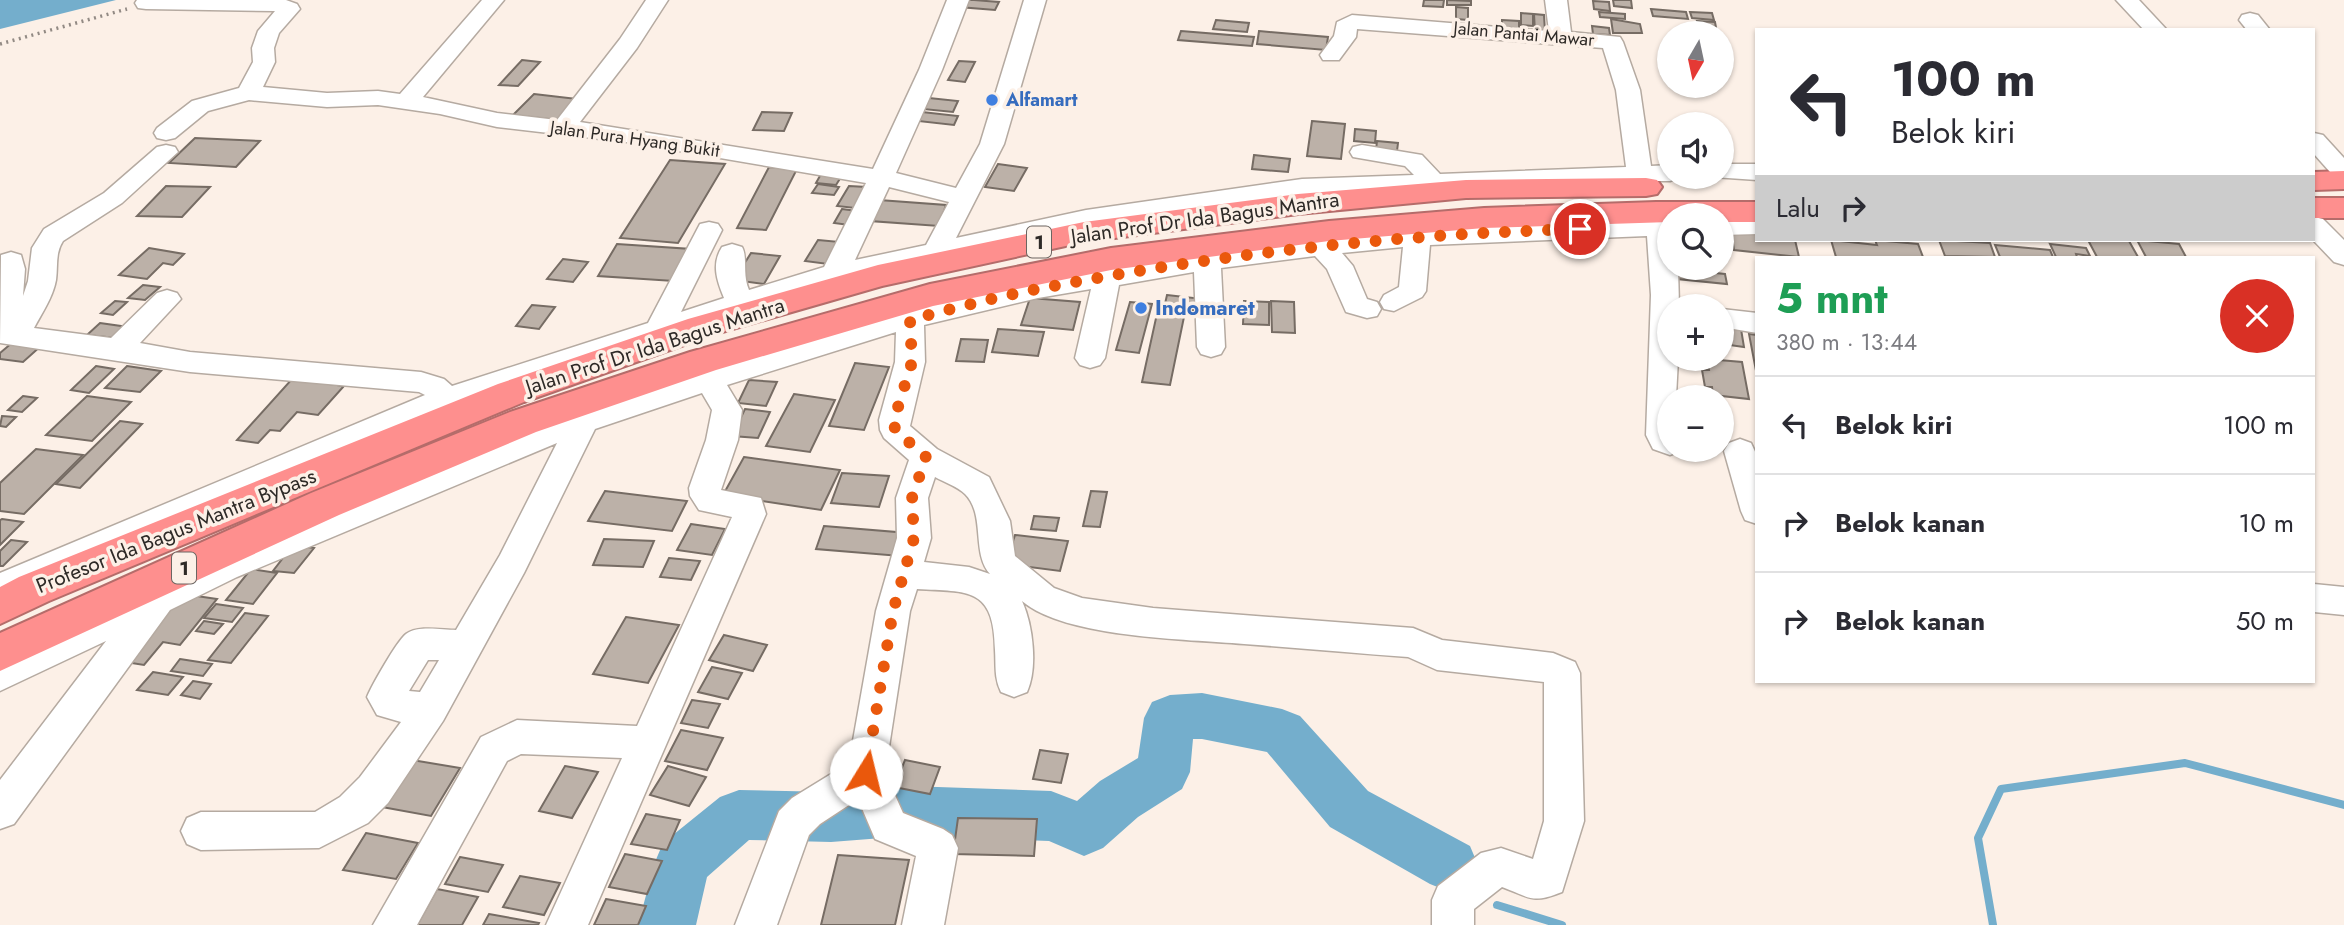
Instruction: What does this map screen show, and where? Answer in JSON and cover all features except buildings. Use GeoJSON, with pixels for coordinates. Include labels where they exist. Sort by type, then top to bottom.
{"type":"FeatureCollection","features":[{"type":"Feature","properties":{"kind":"highway","name":"Jalan Prof Dr Ida Bagus Mantra"},"geometry":{"type":"LineString","coordinates":[[361,472],[535,418],[703,361],[1111,259],[1329,231],[1417,230],[1485,218],[1755,186]]}},
{"type":"Feature","properties":{"kind":"highway","name":"Jalan Prof Dr Ida Bagus Mantra"},"geometry":{"type":"LineString","coordinates":[[361,472],[511,393],[701,327],[878,276],[1084,232],[1298,204],[1466,188],[1656,200],[1755,212]]}},
{"type":"Feature","properties":{"kind":"highway"},"geometry":{"type":"LineString","coordinates":[[2315,208],[2344,208]]}},
{"type":"Feature","properties":{"kind":"highway","name":"Profesor Ida Bagus Mantra Bypass"},"geometry":{"type":"LineString","coordinates":[[0,607],[34,589],[361,472]]}},
{"type":"Feature","properties":{"kind":"highway","name":"Profesor Ida Bagus Mantra Bypass"},"geometry":{"type":"LineString","coordinates":[[0,653],[361,472]]}},
{"type":"Feature","properties":{"kind":"street"},"geometry":{"type":"LineString","coordinates":[[407,101],[493,0]]}},
{"type":"Feature","properties":{"kind":"street"},"geometry":{"type":"LineString","coordinates":[[563,128],[629,43],[657,0]]}},
{"type":"Feature","properties":{"kind":"street"},"geometry":{"type":"LineString","coordinates":[[835,273],[879,178],[912,116],[958,0]]}},
{"type":"Feature","properties":{"kind":"street"},"geometry":{"type":"LineString","coordinates":[[937,249],[992,144],[1035,0]]}},
{"type":"Feature","properties":{"kind":"street"},"geometry":{"type":"LineString","coordinates":[[1556,0],[1561,36]]}},
{"type":"Feature","properties":{"kind":"street"},"geometry":{"type":"LineString","coordinates":[[2127,0],[2154,28]]}},
{"type":"Feature","properties":{"kind":"street"},"geometry":{"type":"LineString","coordinates":[[5,329],[36,299],[42,281],[45,248],[53,235],[113,198],[200,106],[248,93],[264,62],[265,39],[289,9],[278,5],[146,3]]}},
{"type":"Feature","properties":{"kind":"street","name":"Jalan Pantai Mawar"},"geometry":{"type":"LineString","coordinates":[[1331,55],[1345,37],[1345,27],[1352,22],[1612,42],[1628,90],[1656,200]]}},
{"type":"Feature","properties":{"kind":"street","name":"Jalan Pura Hyang Bukit"},"geometry":{"type":"LineString","coordinates":[[248,93],[327,100],[378,98],[407,101],[497,120],[626,135],[879,178],[963,198]]}},
{"type":"Feature","properties":{"kind":"street"},"geometry":{"type":"LineString","coordinates":[[2315,139],[2344,132]]}},
{"type":"Feature","properties":{"kind":"street"},"geometry":{"type":"LineString","coordinates":[[2315,142],[2326,171]]}},
{"type":"Feature","properties":{"kind":"street"},"geometry":{"type":"LineString","coordinates":[[1362,152],[1410,159],[1433,181]]}},
{"type":"Feature","properties":{"kind":"street"},"geometry":{"type":"LineString","coordinates":[[1734,172],[1755,172]]}},
{"type":"Feature","properties":{"kind":"street"},"geometry":{"type":"LineString","coordinates":[[0,587],[447,398],[739,301],[835,273],[1086,218],[1301,187],[1433,181],[1656,200],[1665,294]]}},
{"type":"Feature","properties":{"kind":"street"},"geometry":{"type":"LineString","coordinates":[[2315,217],[2344,216]]}},
{"type":"Feature","properties":{"kind":"street"},"geometry":{"type":"LineString","coordinates":[[1734,226],[1755,226]]}},
{"type":"Feature","properties":{"kind":"street"},"geometry":{"type":"LineString","coordinates":[[2315,226],[2344,256]]}},
{"type":"Feature","properties":{"kind":"street"},"geometry":{"type":"LineString","coordinates":[[659,328],[709,230]]}},
{"type":"Feature","properties":{"kind":"street"},"geometry":{"type":"LineString","coordinates":[[0,676],[225,567],[584,421],[907,311],[1207,261],[1417,230],[1412,291],[1394,302]]}},
{"type":"Feature","properties":{"kind":"street"},"geometry":{"type":"LineString","coordinates":[[1321,246],[1339,266],[1356,305],[1367,309]]}},
{"type":"Feature","properties":{"kind":"street"},"geometry":{"type":"LineString","coordinates":[[732,253],[729,276],[739,301]]}},
{"type":"Feature","properties":{"kind":"street"},"geometry":{"type":"LineString","coordinates":[[5,329],[13,278],[11,261]]}},
{"type":"Feature","properties":{"kind":"street"},"geometry":{"type":"LineString","coordinates":[[1207,261],[1211,347]]}},
{"type":"Feature","properties":{"kind":"street"},"geometry":{"type":"LineString","coordinates":[[1090,358],[1107,277]]}},
{"type":"Feature","properties":{"kind":"street"},"geometry":{"type":"LineString","coordinates":[[117,349],[167,299]]}},
{"type":"Feature","properties":{"kind":"street"},"geometry":{"type":"LineString","coordinates":[[907,311],[912,362],[894,420],[895,430],[926,457],[978,486],[994,521],[999,562],[1042,598],[1081,612],[1166,623],[1413,643],[1437,655],[1553,668],[1562,673],[1564,821],[1548,878],[1539,881],[1501,866],[1494,867],[1453,900],[1453,925]]}},
{"type":"Feature","properties":{"kind":"street"},"geometry":{"type":"LineString","coordinates":[[1734,320],[1755,323]]}},
{"type":"Feature","properties":{"kind":"street"},"geometry":{"type":"LineString","coordinates":[[5,329],[209,364],[421,382],[433,386],[447,398]]}},
{"type":"Feature","properties":{"kind":"street"},"geometry":{"type":"LineString","coordinates":[[567,925],[751,510],[710,501],[706,496],[705,488],[722,440],[727,410],[709,379]]}},
{"type":"Feature","properties":{"kind":"street"},"geometry":{"type":"LineString","coordinates":[[201,831],[319,830],[354,810],[374,790],[390,772],[466,645],[512,564],[584,421]]}},
{"type":"Feature","properties":{"kind":"street"},"geometry":{"type":"LineString","coordinates":[[1740,451],[1755,504]]}},
{"type":"Feature","properties":{"kind":"street"},"geometry":{"type":"LineString","coordinates":[[923,925],[938,848],[889,826],[869,782],[893,611],[914,538],[912,498],[926,457]]}},
{"type":"Feature","properties":{"kind":"street"},"geometry":{"type":"LineString","coordinates":[[904,574],[976,582],[997,591],[1011,617],[1014,681]]}},
{"type":"Feature","properties":{"kind":"street"},"geometry":{"type":"LineString","coordinates":[[0,811],[160,597]]}},
{"type":"Feature","properties":{"kind":"street"},"geometry":{"type":"LineString","coordinates":[[2315,598],[2344,601]]}},
{"type":"Feature","properties":{"kind":"street"},"geometry":{"type":"LineString","coordinates":[[394,925],[494,749],[517,737],[649,743]]}},
{"type":"Feature","properties":{"kind":"street"},"geometry":{"type":"LineString","coordinates":[[756,925],[799,818],[869,782]]}},
{"type":"Feature","properties":{"kind":"path"},"geometry":{"type":"LineString","coordinates":[[0,44],[146,3]]}},
{"type":"Feature","properties":{"kind":"water"},"geometry":{"type":"Polygon","coordinates":[[[0,0],[116,0],[0,29],[0,0]]]}},
{"type":"Feature","properties":{"kind":"waterway"},"geometry":{"type":"LineString","coordinates":[[667,925],[683,862],[739,815],[831,817],[908,811],[1051,816],[1084,830],[1119,799],[1163,772],[1170,718],[1202,716],[1282,732],[1349,809],[1450,865]]}},
{"type":"Feature","properties":{"kind":"waterway"},"geometry":{"type":"LineString","coordinates":[[1993,925],[1978,838],[2001,789],[2185,763],[2344,805]]}},
{"type":"Feature","properties":{"kind":"waterway"},"geometry":{"type":"LineString","coordinates":[[1497,905],[1562,925]]}},
{"type":"Feature","properties":{"kind":"place","name":"Alfamart"},"geometry":{"type":"Point","coordinates":[992,100]}},
{"type":"Feature","properties":{"kind":"place","name":"Indomaret"},"geometry":{"type":"Point","coordinates":[1141,308]}},
{"type":"Feature","properties":{"kind":"route"},"geometry":{"type":"LineString","coordinates":[[866,773],[893,611],[914,538],[912,498],[926,457],[895,430],[894,420],[912,362],[910,320],[1038,289],[1245,255],[1380,240],[1580,229]]}}]}
